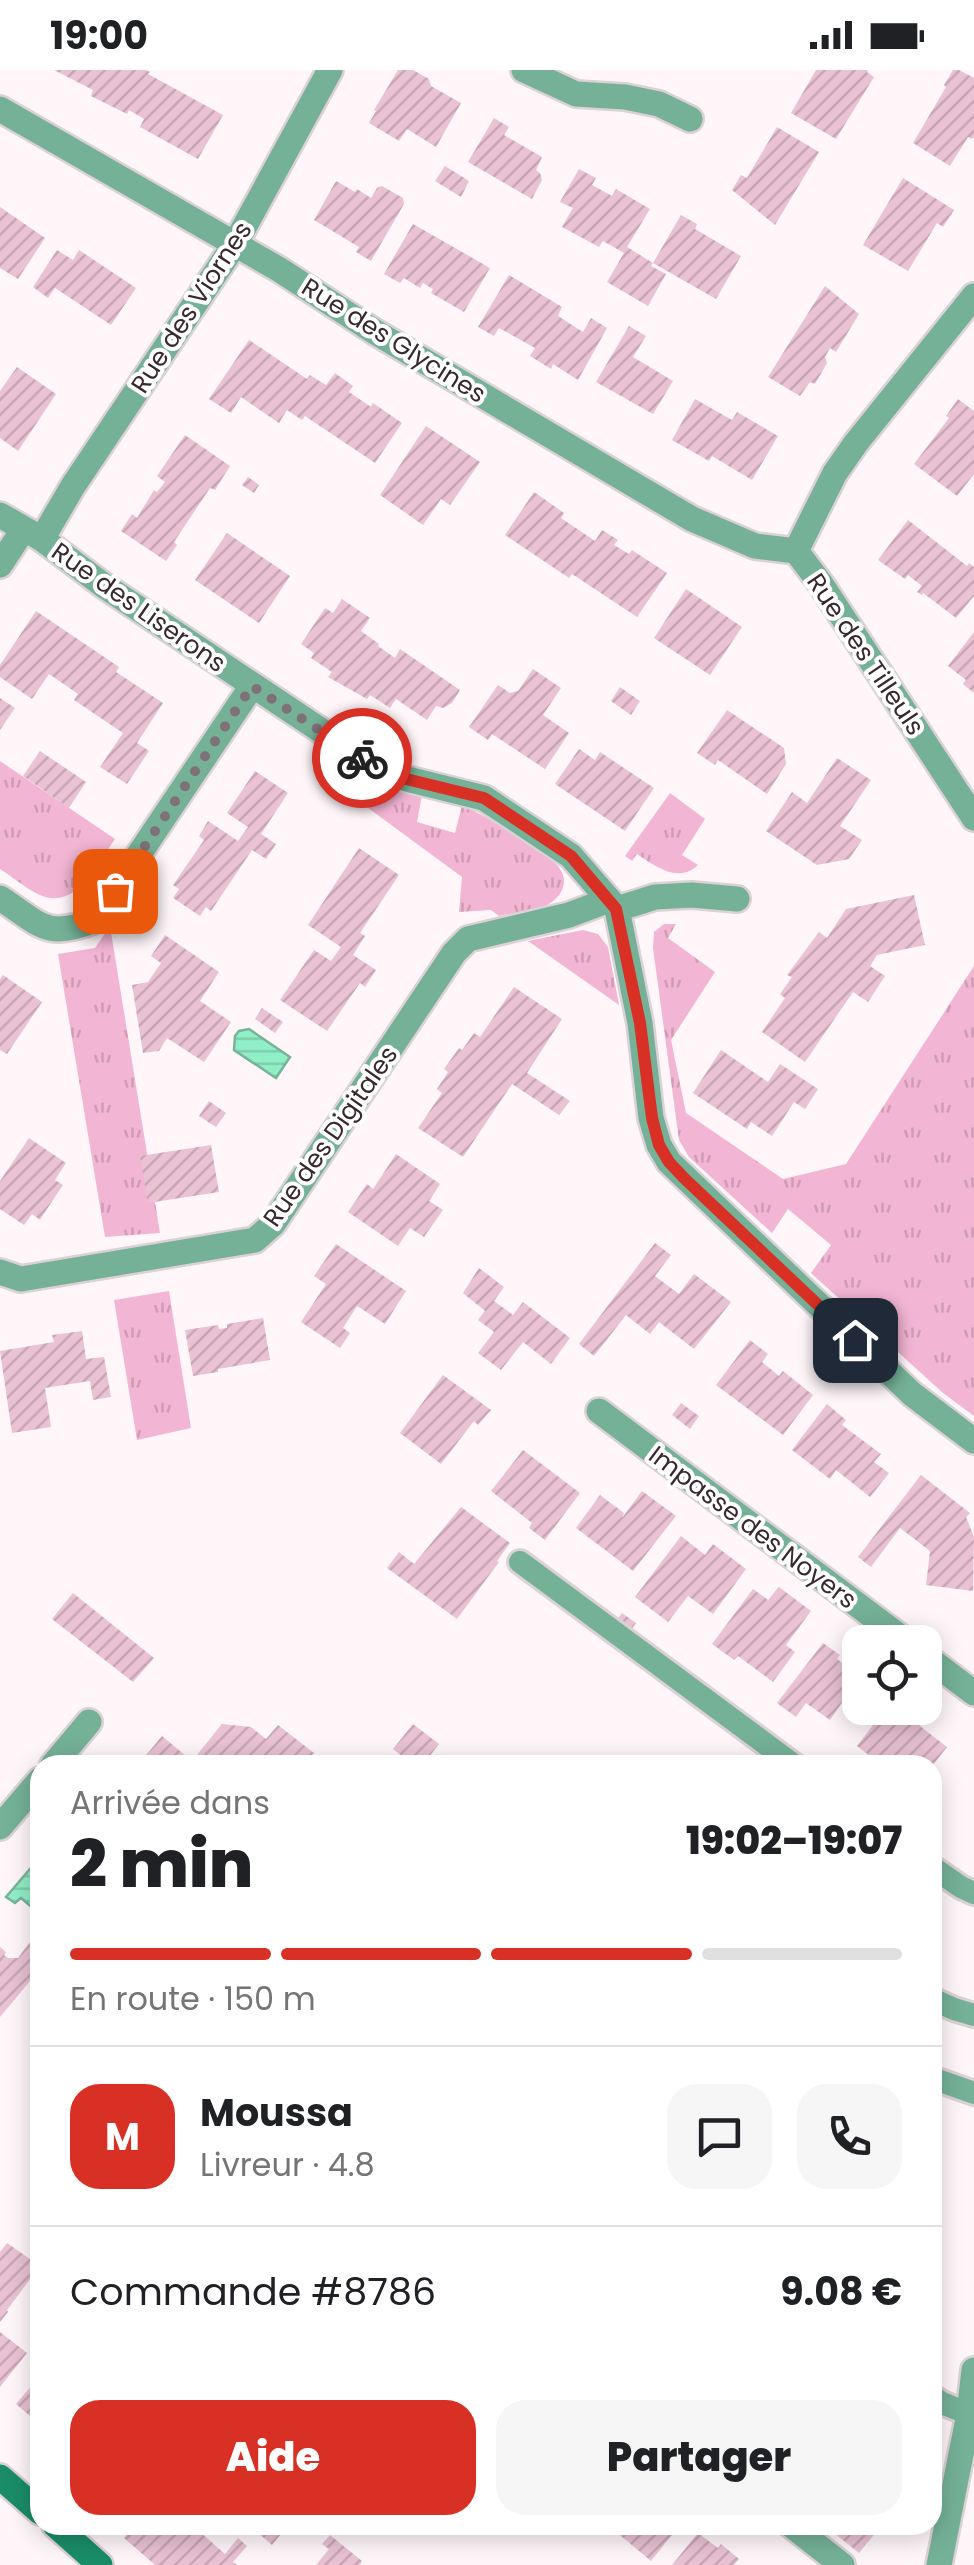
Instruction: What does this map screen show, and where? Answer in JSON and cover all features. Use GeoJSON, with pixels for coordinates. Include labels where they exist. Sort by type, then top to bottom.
{"type":"FeatureCollection","features":[{"type":"Feature","properties":{"kind":"main road"},"geometry":{"type":"LineString","coordinates":[[0,2476],[30,2503]]}},
{"type":"Feature","properties":{"kind":"main road"},"geometry":{"type":"LineString","coordinates":[[66,2535],[100,2565]]}},
{"type":"Feature","properties":{"kind":"street","name":"Rue des Viornes"},"geometry":{"type":"LineString","coordinates":[[0,566],[32,534],[84,470],[235,244],[330,70]]}},
{"type":"Feature","properties":{"kind":"street"},"geometry":{"type":"LineString","coordinates":[[524,70],[576,94],[659,104],[690,118]]}},
{"type":"Feature","properties":{"kind":"street","name":"Rue des Glycines"},"geometry":{"type":"LineString","coordinates":[[0,109],[280,270],[375,332],[692,519],[754,546],[796,551]]}},
{"type":"Feature","properties":{"kind":"street","name":"Rue des Tilleuls"},"geometry":{"type":"LineString","coordinates":[[974,296],[856,442],[835,473],[796,551],[974,817]]}},
{"type":"Feature","properties":{"kind":"street","name":"Rue des Liserons"},"geometry":{"type":"LineString","coordinates":[[0,514],[368,762],[398,777],[484,798],[571,856],[613,904],[640,1023],[652,1118],[659,1145],[669,1162],[912,1394],[974,1441]]}},
{"type":"Feature","properties":{"kind":"street"},"geometry":{"type":"LineString","coordinates":[[0,898],[49,929],[68,931],[95,920],[252,686]]}},
{"type":"Feature","properties":{"kind":"street","name":"Rue des Digitales"},"geometry":{"type":"LineString","coordinates":[[0,1272],[21,1279],[255,1240],[273,1224],[454,953],[468,939],[655,897],[737,899]]}},
{"type":"Feature","properties":{"kind":"street","name":"Impasse des Noyers"},"geometry":{"type":"LineString","coordinates":[[599,1411],[883,1625]]}},
{"type":"Feature","properties":{"kind":"street"},"geometry":{"type":"LineString","coordinates":[[942,1669],[974,1693]]}},
{"type":"Feature","properties":{"kind":"street"},"geometry":{"type":"LineString","coordinates":[[61,1755],[89,1722]]}},
{"type":"Feature","properties":{"kind":"street"},"geometry":{"type":"LineString","coordinates":[[0,1827],[30,1792]]}},
{"type":"Feature","properties":{"kind":"street"},"geometry":{"type":"LineString","coordinates":[[938,2565],[969,2414],[974,2370]]}},
{"type":"Feature","properties":{"kind":"street"},"geometry":{"type":"LineString","coordinates":[[804,2535],[842,2565]]}},
{"type":"Feature","properties":{"kind":"lane"},"geometry":{"type":"LineString","coordinates":[[520,1562],[781,1755]]}},
{"type":"Feature","properties":{"kind":"lane"},"geometry":{"type":"LineString","coordinates":[[942,1875],[974,1893]]}},
{"type":"Feature","properties":{"kind":"lane"},"geometry":{"type":"LineString","coordinates":[[942,2003],[974,2015]]}},
{"type":"Feature","properties":{"kind":"lane"},"geometry":{"type":"LineString","coordinates":[[942,2082],[974,2093]]}},
{"type":"Feature","properties":{"kind":"lane"},"geometry":{"type":"LineString","coordinates":[[942,2403],[969,2414]]}},
{"type":"Feature","properties":{"kind":"green space"},"geometry":{"type":"Polygon","coordinates":[[[0,761],[115,839],[76,891],[53,898],[40,895],[0,869],[0,761]]]}},
{"type":"Feature","properties":{"kind":"green space"},"geometry":{"type":"Polygon","coordinates":[[[364,775],[422,795],[417,822],[455,833],[462,805],[499,825],[560,869],[564,878],[561,891],[546,905],[526,911],[499,916],[491,910],[459,912],[462,877],[360,802],[364,775]]]}},
{"type":"Feature","properties":{"kind":"green space"},"geometry":{"type":"Polygon","coordinates":[[[670,793],[705,819],[682,855],[698,865],[683,873],[667,871],[637,854],[632,861],[625,856],[670,793]]]}},
{"type":"Feature","properties":{"kind":"green space"},"geometry":{"type":"Polygon","coordinates":[[[664,924],[676,924],[668,938],[715,972],[671,1040],[686,1113],[783,1179],[846,1164],[974,966],[974,1416],[943,1393],[811,1273],[831,1245],[788,1209],[772,1233],[689,1157],[679,1140],[653,948],[654,932],[664,924]]]}},
{"type":"Feature","properties":{"kind":"green space"},"geometry":{"type":"Polygon","coordinates":[[[110,926],[160,1233],[105,1237],[58,954],[95,948],[110,926]]]}},
{"type":"Feature","properties":{"kind":"green space"},"geometry":{"type":"Polygon","coordinates":[[[583,930],[598,934],[608,947],[619,1005],[528,941],[583,930]]]}},
{"type":"Feature","properties":{"kind":"green space"},"geometry":{"type":"Polygon","coordinates":[[[169,1291],[191,1428],[137,1440],[114,1300],[169,1291]]]}},
{"type":"Feature","properties":{"kind":"shaded area"},"geometry":{"type":"Polygon","coordinates":[[[249,1029],[290,1057],[276,1078],[234,1050],[235,1036],[249,1029]]]}},
{"type":"Feature","properties":{"kind":"shaded area"},"geometry":{"type":"Polygon","coordinates":[[[30,1869],[30,1906],[21,1898],[15,1903],[6,1897],[30,1869]]]}},
{"type":"Feature","properties":{"kind":"building"},"geometry":{"type":"Polygon","coordinates":[[[54,70],[146,70],[223,115],[198,159],[140,127],[144,119],[91,96],[93,90],[54,70]]]}},
{"type":"Feature","properties":{"kind":"building"},"geometry":{"type":"Polygon","coordinates":[[[398,70],[413,70],[461,103],[436,147],[407,129],[399,141],[369,123],[398,70]]]}},
{"type":"Feature","properties":{"kind":"building"},"geometry":{"type":"Polygon","coordinates":[[[816,70],[868,70],[874,77],[836,139],[791,113],[816,70]]]}},
{"type":"Feature","properties":{"kind":"building"},"geometry":{"type":"Polygon","coordinates":[[[953,70],[974,78],[974,137],[968,137],[950,166],[913,143],[953,70]]]}},
{"type":"Feature","properties":{"kind":"building"},"geometry":{"type":"Polygon","coordinates":[[[494,118],[509,127],[504,135],[542,157],[536,170],[542,180],[532,199],[468,162],[494,118]]]}},
{"type":"Feature","properties":{"kind":"building"},"geometry":{"type":"Polygon","coordinates":[[[777,127],[819,152],[775,225],[732,190],[741,175],[747,178],[777,127]]]}},
{"type":"Feature","properties":{"kind":"building"},"geometry":{"type":"Polygon","coordinates":[[[445,166],[469,181],[461,197],[435,181],[445,166]]]}},
{"type":"Feature","properties":{"kind":"building"},"geometry":{"type":"Polygon","coordinates":[[[579,169],[596,178],[592,185],[612,196],[616,189],[650,209],[627,247],[666,274],[648,306],[607,282],[624,253],[603,241],[599,247],[562,227],[573,208],[560,202],[579,169]]]}},
{"type":"Feature","properties":{"kind":"building"},"geometry":{"type":"Polygon","coordinates":[[[903,178],[954,210],[943,227],[937,223],[908,271],[863,245],[903,178]]]}},
{"type":"Feature","properties":{"kind":"building"},"geometry":{"type":"Polygon","coordinates":[[[336,181],[371,198],[382,186],[403,198],[404,204],[371,261],[356,252],[359,247],[314,220],[336,181]]]}},
{"type":"Feature","properties":{"kind":"building"},"geometry":{"type":"Polygon","coordinates":[[[0,207],[45,238],[18,279],[0,268],[0,207]]]}},
{"type":"Feature","properties":{"kind":"building"},"geometry":{"type":"Polygon","coordinates":[[[681,215],[697,224],[695,229],[741,256],[716,299],[653,263],[681,215]]]}},
{"type":"Feature","properties":{"kind":"building"},"geometry":{"type":"Polygon","coordinates":[[[413,224],[490,268],[464,312],[431,293],[433,289],[423,283],[420,288],[404,278],[400,283],[384,274],[413,224]]]}},
{"type":"Feature","properties":{"kind":"building"},"geometry":{"type":"Polygon","coordinates":[[[57,250],[73,260],[79,250],[136,288],[111,325],[55,288],[48,298],[33,287],[57,250]]]}},
{"type":"Feature","properties":{"kind":"building"},"geometry":{"type":"Polygon","coordinates":[[[509,275],[562,307],[558,316],[583,332],[591,318],[607,328],[578,380],[553,364],[551,369],[530,356],[535,348],[499,328],[494,336],[478,327],[509,275]]]}},
{"type":"Feature","properties":{"kind":"building"},"geometry":{"type":"Polygon","coordinates":[[[825,286],[859,314],[836,352],[830,348],[815,384],[810,382],[800,396],[768,377],[825,286]]]}},
{"type":"Feature","properties":{"kind":"building"},"geometry":{"type":"Polygon","coordinates":[[[629,326],[646,336],[633,357],[673,381],[653,414],[596,382],[629,326]]]}},
{"type":"Feature","properties":{"kind":"building"},"geometry":{"type":"Polygon","coordinates":[[[249,340],[307,379],[310,375],[326,385],[335,373],[353,386],[349,392],[402,423],[375,463],[305,416],[302,420],[287,410],[279,423],[241,397],[231,413],[209,399],[249,340]]]}},
{"type":"Feature","properties":{"kind":"building"},"geometry":{"type":"Polygon","coordinates":[[[17,367],[56,394],[18,451],[0,438],[0,391],[17,367]]]}},
{"type":"Feature","properties":{"kind":"building"},"geometry":{"type":"Polygon","coordinates":[[[695,399],[732,420],[737,412],[778,436],[752,480],[712,456],[709,461],[672,440],[695,399]]]}},
{"type":"Feature","properties":{"kind":"building"},"geometry":{"type":"Polygon","coordinates":[[[958,399],[974,411],[974,474],[957,496],[914,464],[949,418],[946,416],[958,399]]]}},
{"type":"Feature","properties":{"kind":"building"},"geometry":{"type":"Polygon","coordinates":[[[426,426],[480,462],[450,505],[441,499],[423,525],[380,495],[426,426]]]}},
{"type":"Feature","properties":{"kind":"building"},"geometry":{"type":"Polygon","coordinates":[[[185,435],[230,466],[215,490],[210,488],[166,561],[121,531],[132,514],[137,518],[154,490],[157,492],[165,482],[157,476],[185,435]]]}},
{"type":"Feature","properties":{"kind":"building"},"geometry":{"type":"Polygon","coordinates":[[[248,477],[259,485],[254,493],[242,485],[248,477]]]}},
{"type":"Feature","properties":{"kind":"building"},"geometry":{"type":"Polygon","coordinates":[[[534,492],[564,513],[561,518],[595,541],[602,530],[618,540],[614,545],[629,554],[632,550],[667,573],[637,617],[505,535],[534,492]]]}},
{"type":"Feature","properties":{"kind":"building"},"geometry":{"type":"Polygon","coordinates":[[[908,520],[967,566],[969,563],[974,567],[974,596],[956,618],[917,592],[922,586],[908,575],[905,579],[878,560],[908,520]]]}},
{"type":"Feature","properties":{"kind":"building"},"geometry":{"type":"Polygon","coordinates":[[[227,533],[290,576],[259,623],[195,580],[227,533]]]}},
{"type":"Feature","properties":{"kind":"building"},"geometry":{"type":"Polygon","coordinates":[[[686,589],[742,627],[710,675],[654,638],[686,589]]]}},
{"type":"Feature","properties":{"kind":"building"},"geometry":{"type":"Polygon","coordinates":[[[342,599],[370,618],[361,631],[378,646],[395,658],[400,649],[460,690],[452,703],[443,708],[436,706],[427,720],[396,699],[390,708],[328,677],[332,672],[311,658],[314,653],[301,644],[325,608],[333,613],[342,599]]]}},
{"type":"Feature","properties":{"kind":"building"},"geometry":{"type":"Polygon","coordinates":[[[36,611],[119,667],[116,672],[163,703],[137,743],[149,751],[127,784],[100,767],[123,733],[74,700],[78,694],[49,674],[32,699],[0,677],[0,665],[36,611]]]}},
{"type":"Feature","properties":{"kind":"building"},"geometry":{"type":"Polygon","coordinates":[[[974,632],[974,693],[963,684],[966,680],[948,666],[974,632]]]}},
{"type":"Feature","properties":{"kind":"building"},"geometry":{"type":"Polygon","coordinates":[[[533,669],[561,688],[543,715],[569,733],[545,769],[492,734],[488,740],[469,727],[498,685],[510,693],[518,691],[533,669]]]}},
{"type":"Feature","properties":{"kind":"building"},"geometry":{"type":"Polygon","coordinates":[[[620,687],[640,701],[631,715],[611,701],[620,687]]]}},
{"type":"Feature","properties":{"kind":"building"},"geometry":{"type":"Polygon","coordinates":[[[0,698],[15,708],[0,730],[0,698]]]}},
{"type":"Feature","properties":{"kind":"building"},"geometry":{"type":"Polygon","coordinates":[[[727,710],[784,748],[786,764],[767,794],[718,760],[715,765],[697,753],[727,710]]]}},
{"type":"Feature","properties":{"kind":"building"},"geometry":{"type":"Polygon","coordinates":[[[579,749],[595,760],[600,752],[654,788],[625,831],[555,784],[579,749]]]}},
{"type":"Feature","properties":{"kind":"building"},"geometry":{"type":"Polygon","coordinates":[[[40,751],[86,782],[69,808],[23,776],[40,751]]]}},
{"type":"Feature","properties":{"kind":"building"},"geometry":{"type":"Polygon","coordinates":[[[837,758],[871,780],[840,826],[862,840],[849,859],[817,865],[766,831],[792,792],[807,803],[837,758]]]}},
{"type":"Feature","properties":{"kind":"building"},"geometry":{"type":"Polygon","coordinates":[[[255,771],[288,793],[261,834],[276,844],[266,859],[252,850],[211,911],[206,907],[200,916],[173,898],[179,889],[173,885],[204,840],[199,836],[208,821],[238,841],[248,827],[227,813],[255,771]]]}},
{"type":"Feature","properties":{"kind":"building"},"geometry":{"type":"Polygon","coordinates":[[[359,848],[399,875],[360,933],[365,936],[353,955],[376,970],[365,987],[360,983],[327,1031],[280,1000],[314,950],[331,961],[341,947],[308,925],[359,848]]]}},
{"type":"Feature","properties":{"kind":"building"},"geometry":{"type":"Polygon","coordinates":[[[914,895],[925,945],[877,955],[870,966],[885,976],[868,1002],[853,992],[805,1062],[762,1032],[785,998],[780,994],[792,977],[787,975],[819,932],[827,938],[846,909],[914,895]]]}},
{"type":"Feature","properties":{"kind":"building"},"geometry":{"type":"Polygon","coordinates":[[[165,935],[219,972],[200,1001],[231,1022],[204,1062],[167,1038],[159,1051],[143,1053],[132,985],[148,982],[161,963],[151,956],[165,935]]]}},
{"type":"Feature","properties":{"kind":"building"},"geometry":{"type":"Polygon","coordinates":[[[3,975],[42,1002],[7,1054],[0,1050],[3,975]]]}},
{"type":"Feature","properties":{"kind":"building"},"geometry":{"type":"Polygon","coordinates":[[[514,987],[562,1019],[527,1073],[570,1101],[559,1115],[512,1084],[463,1157],[418,1128],[442,1093],[437,1089],[448,1072],[444,1069],[474,1033],[480,1037],[514,987]]]}},
{"type":"Feature","properties":{"kind":"building"},"geometry":{"type":"Polygon","coordinates":[[[262,1008],[283,1022],[275,1033],[255,1019],[262,1008]]]}},
{"type":"Feature","properties":{"kind":"building"},"geometry":{"type":"Polygon","coordinates":[[[721,1050],[768,1082],[780,1064],[818,1089],[805,1109],[794,1102],[772,1136],[751,1122],[747,1129],[693,1093],[721,1050]]]}},
{"type":"Feature","properties":{"kind":"building"},"geometry":{"type":"Polygon","coordinates":[[[209,1101],[226,1113],[216,1127],[199,1116],[209,1101]]]}},
{"type":"Feature","properties":{"kind":"building"},"geometry":{"type":"Polygon","coordinates":[[[29,1138],[66,1163],[55,1180],[63,1185],[40,1220],[32,1214],[24,1225],[0,1209],[0,1181],[29,1138]]]}},
{"type":"Feature","properties":{"kind":"building"},"geometry":{"type":"Polygon","coordinates":[[[211,1145],[219,1192],[148,1203],[140,1156],[211,1145]]]}},
{"type":"Feature","properties":{"kind":"building"},"geometry":{"type":"Polygon","coordinates":[[[396,1154],[440,1184],[429,1201],[443,1210],[424,1237],[410,1228],[398,1246],[348,1212],[367,1184],[373,1189],[396,1154]]]}},
{"type":"Feature","properties":{"kind":"building"},"geometry":{"type":"Polygon","coordinates":[[[655,1243],[671,1255],[655,1276],[679,1294],[694,1274],[731,1302],[694,1349],[659,1322],[650,1334],[626,1315],[594,1356],[579,1344],[655,1243]]]}},
{"type":"Feature","properties":{"kind":"building"},"geometry":{"type":"Polygon","coordinates":[[[336,1244],[406,1291],[385,1324],[357,1306],[343,1328],[350,1333],[340,1348],[301,1322],[326,1284],[314,1276],[336,1244]]]}},
{"type":"Feature","properties":{"kind":"building"},"geometry":{"type":"Polygon","coordinates":[[[479,1268],[504,1287],[494,1301],[513,1315],[523,1302],[570,1338],[551,1364],[523,1342],[501,1370],[478,1353],[494,1332],[478,1320],[485,1311],[463,1293],[479,1268]]]}},
{"type":"Feature","properties":{"kind":"building"},"geometry":{"type":"Polygon","coordinates":[[[263,1318],[270,1360],[193,1376],[185,1330],[218,1325],[219,1329],[227,1328],[227,1324],[263,1318]]]}},
{"type":"Feature","properties":{"kind":"building"},"geometry":{"type":"Polygon","coordinates":[[[82,1331],[86,1359],[104,1357],[111,1397],[93,1400],[90,1381],[45,1388],[51,1427],[12,1433],[0,1351],[54,1342],[52,1335],[82,1331]]]}},
{"type":"Feature","properties":{"kind":"building"},"geometry":{"type":"Polygon","coordinates":[[[750,1340],[768,1354],[762,1362],[779,1376],[783,1371],[813,1395],[783,1435],[716,1385],[750,1340]]]}},
{"type":"Feature","properties":{"kind":"building"},"geometry":{"type":"Polygon","coordinates":[[[443,1375],[491,1410],[478,1425],[474,1421],[441,1464],[400,1433],[443,1375]]]}},
{"type":"Feature","properties":{"kind":"building"},"geometry":{"type":"Polygon","coordinates":[[[681,1403],[699,1416],[690,1429],[672,1415],[681,1403]]]}},
{"type":"Feature","properties":{"kind":"building"},"geometry":{"type":"Polygon","coordinates":[[[827,1404],[846,1420],[842,1425],[881,1454],[874,1462],[889,1473],[870,1497],[836,1470],[830,1479],[792,1450],[827,1404]]]}},
{"type":"Feature","properties":{"kind":"building"},"geometry":{"type":"Polygon","coordinates":[[[523,1450],[580,1493],[545,1540],[529,1528],[532,1523],[491,1491],[523,1450]]]}},
{"type":"Feature","properties":{"kind":"building"},"geometry":{"type":"Polygon","coordinates":[[[921,1475],[970,1513],[966,1517],[974,1537],[973,1591],[926,1585],[930,1551],[900,1528],[871,1567],[858,1557],[921,1475]]]}},
{"type":"Feature","properties":{"kind":"building"},"geometry":{"type":"Polygon","coordinates":[[[642,1491],[676,1516],[633,1571],[576,1528],[600,1495],[624,1513],[622,1518],[642,1491]]]}},
{"type":"Feature","properties":{"kind":"building"},"geometry":{"type":"Polygon","coordinates":[[[461,1507],[510,1543],[457,1619],[387,1568],[399,1552],[414,1564],[461,1507]]]}},
{"type":"Feature","properties":{"kind":"building"},"geometry":{"type":"Polygon","coordinates":[[[681,1536],[705,1555],[713,1544],[746,1569],[713,1614],[688,1596],[668,1622],[635,1597],[681,1536]]]}},
{"type":"Feature","properties":{"kind":"building"},"geometry":{"type":"Polygon","coordinates":[[[779,1587],[811,1611],[786,1645],[795,1652],[773,1682],[738,1656],[734,1660],[712,1644],[753,1589],[768,1600],[779,1587]]]}},
{"type":"Feature","properties":{"kind":"building"},"geometry":{"type":"Polygon","coordinates":[[[73,1593],[154,1658],[133,1682],[52,1619],[73,1593]]]}},
{"type":"Feature","properties":{"kind":"building"},"geometry":{"type":"Polygon","coordinates":[[[622,1613],[636,1623],[631,1630],[617,1620],[622,1613]]]}},
{"type":"Feature","properties":{"kind":"building"},"geometry":{"type":"Polygon","coordinates":[[[823,1643],[840,1655],[837,1659],[842,1663],[842,1703],[830,1720],[806,1703],[796,1717],[777,1703],[823,1643]]]}},
{"type":"Feature","properties":{"kind":"building"},"geometry":{"type":"Polygon","coordinates":[[[222,1724],[251,1727],[266,1739],[278,1725],[314,1753],[312,1755],[197,1755],[222,1724]]]}},
{"type":"Feature","properties":{"kind":"building"},"geometry":{"type":"Polygon","coordinates":[[[413,1724],[439,1744],[431,1755],[400,1755],[393,1749],[413,1724]]]}},
{"type":"Feature","properties":{"kind":"building"},"geometry":{"type":"Polygon","coordinates":[[[873,1725],[921,1725],[947,1747],[941,1755],[869,1755],[857,1746],[873,1725]]]}},
{"type":"Feature","properties":{"kind":"building"},"geometry":{"type":"Polygon","coordinates":[[[162,1736],[185,1755],[146,1755],[162,1736]]]}},
{"type":"Feature","properties":{"kind":"building"},"geometry":{"type":"Polygon","coordinates":[[[30,1942],[30,1981],[0,2017],[0,1947],[8,1958],[18,1958],[30,1942]]]}},
{"type":"Feature","properties":{"kind":"building"},"geometry":{"type":"Polygon","coordinates":[[[7,2243],[30,2259],[30,2279],[0,2322],[0,2252],[7,2243]]]}},
{"type":"Feature","properties":{"kind":"building"},"geometry":{"type":"Polygon","coordinates":[[[0,2332],[27,2353],[0,2387],[0,2332]]]}},
{"type":"Feature","properties":{"kind":"building"},"geometry":{"type":"Polygon","coordinates":[[[30,2388],[30,2416],[16,2404],[30,2388]]]}},
{"type":"Feature","properties":{"kind":"building"},"geometry":{"type":"Polygon","coordinates":[[[203,2535],[225,2554],[238,2538],[247,2546],[233,2562],[237,2565],[155,2565],[124,2538],[203,2535]]]}},
{"type":"Feature","properties":{"kind":"building"},"geometry":{"type":"Polygon","coordinates":[[[260,2535],[280,2535],[272,2545],[260,2535]]]}},
{"type":"Feature","properties":{"kind":"building"},"geometry":{"type":"Polygon","coordinates":[[[330,2535],[362,2561],[360,2565],[316,2565],[329,2549],[322,2544],[330,2535]]]}},
{"type":"Feature","properties":{"kind":"building"},"geometry":{"type":"Polygon","coordinates":[[[620,2535],[672,2535],[651,2561],[620,2535]]]}},
{"type":"Feature","properties":{"kind":"building"},"geometry":{"type":"Polygon","coordinates":[[[696,2535],[718,2548],[721,2544],[739,2559],[734,2565],[672,2565],[696,2535]]]}},
{"type":"Feature","properties":{"kind":"building"},"geometry":{"type":"Polygon","coordinates":[[[836,2535],[874,2535],[859,2553],[836,2535]]]}},
{"type":"Feature","properties":{"kind":"way so far"},"geometry":{"type":"LineString","coordinates":[[115,891],[252,686],[362,758]]}},
{"type":"Feature","properties":{"kind":"route"},"geometry":{"type":"LineString","coordinates":[[362,758],[398,777],[484,798],[571,856],[599,886],[616,909],[640,1023],[659,1145],[684,1178],[855,1340]]}}]}
